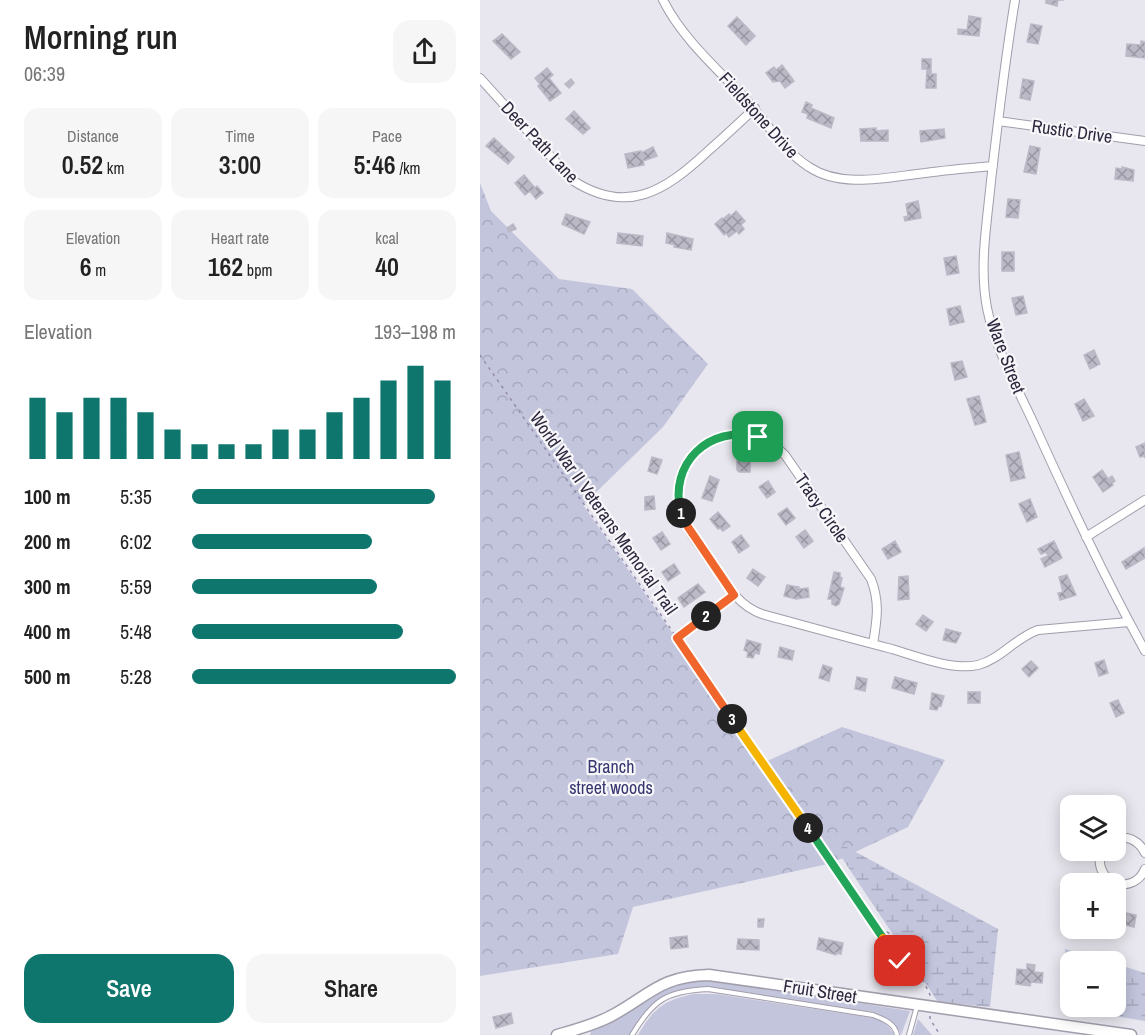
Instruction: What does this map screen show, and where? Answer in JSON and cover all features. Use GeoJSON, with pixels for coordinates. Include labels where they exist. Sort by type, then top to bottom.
{"type":"FeatureCollection","features":[{"type":"Feature","properties":{"kind":"street","name":"Fieldstone Drive"},"geometry":{"type":"LineString","coordinates":[[663,0],[674,21],[755,108],[795,156],[810,168],[824,174],[868,181],[993,166]]}},
{"type":"Feature","properties":{"kind":"street","name":"Ware Street"},"geometry":{"type":"LineString","coordinates":[[1015,0],[998,122],[984,251],[987,307],[998,344],[1086,537],[1145,651]]}},
{"type":"Feature","properties":{"kind":"street","name":"Deer Path Lane"},"geometry":{"type":"LineString","coordinates":[[480,78],[572,180],[585,189],[608,197],[642,196],[672,182],[755,108]]}},
{"type":"Feature","properties":{"kind":"street","name":"Rustic Drive"},"geometry":{"type":"LineString","coordinates":[[998,122],[1145,141]]}},
{"type":"Feature","properties":{"kind":"street","name":"Tracy Circle"},"geometry":{"type":"LineString","coordinates":[[873,644],[878,606],[871,579],[785,455],[765,440],[741,434],[717,438],[703,446],[686,465],[678,488],[679,504],[684,520],[734,595],[746,607],[762,614],[873,644],[948,664],[967,666],[992,659],[1024,636],[1038,630],[1129,622]]}},
{"type":"Feature","properties":{"kind":"street"},"geometry":{"type":"LineString","coordinates":[[1086,537],[1145,500]]}},
{"type":"Feature","properties":{"kind":"street"},"geometry":{"type":"LineString","coordinates":[[1126,838],[1140,844],[1145,853]]}},
{"type":"Feature","properties":{"kind":"street"},"geometry":{"type":"LineString","coordinates":[[1126,883],[1138,879],[1145,869]]}},
{"type":"Feature","properties":{"kind":"street","name":"Fruit Street"},"geometry":{"type":"LineString","coordinates":[[557,1035],[609,1017],[664,983],[695,975],[731,977],[931,1008],[1131,1035]]}},
{"type":"Feature","properties":{"kind":"lane"},"geometry":{"type":"LineString","coordinates":[[633,1035],[656,1002],[683,992],[708,989],[873,1016],[890,1023],[896,1029],[897,1035]]}},
{"type":"Feature","properties":{"kind":"lane"},"geometry":{"type":"LineString","coordinates":[[909,1035],[918,1006]]}},
{"type":"Feature","properties":{"kind":"path","name":"World War II Veterans Memorial Trail"},"geometry":{"type":"LineString","coordinates":[[480,356],[900,961]]}},
{"type":"Feature","properties":{"kind":"path"},"geometry":{"type":"LineString","coordinates":[[677,638],[734,595]]}},
{"type":"Feature","properties":{"kind":"path","name":"World War II Veterans Memorial Trail"},"geometry":{"type":"LineString","coordinates":[[871,922],[892,935],[931,995],[930,1019],[940,1035]]}},
{"type":"Feature","properties":{"kind":"green space","name":"Branch street woods"},"geometry":{"type":"Polygon","coordinates":[[[480,183],[491,211],[559,279],[632,289],[708,364],[663,427],[583,505],[763,763],[842,727],[945,760],[908,827],[832,863],[633,907],[618,954],[480,976],[480,183]]]}},
{"type":"Feature","properties":{"kind":"green space"},"geometry":{"type":"Polygon","coordinates":[[[828,837],[998,929],[990,1007],[938,1002],[828,837]]]}},
{"type":"Feature","properties":{"kind":"green space"},"geometry":{"type":"Polygon","coordinates":[[[1126,967],[1145,973],[1145,1021],[1121,1017],[1126,1017],[1126,967]]]}},
{"type":"Feature","properties":{"kind":"green space"},"geometry":{"type":"Polygon","coordinates":[[[698,980],[721,981],[910,1011],[901,1035],[894,1024],[873,1012],[702,987],[676,991],[658,999],[644,1014],[630,1035],[590,1035],[592,1029],[643,999],[670,987],[698,980]]]}},
{"type":"Feature","properties":{"kind":"green space"},"geometry":{"type":"Polygon","coordinates":[[[694,994],[717,994],[874,1018],[886,1024],[894,1035],[638,1035],[649,1018],[660,1007],[675,999],[694,994]]]}},
{"type":"Feature","properties":{"kind":"green space"},"geometry":{"type":"Polygon","coordinates":[[[918,1019],[932,1035],[913,1035],[918,1019]]]}},
{"type":"Feature","properties":{"kind":"building"},"geometry":{"type":"Polygon","coordinates":[[[1046,0],[1058,0],[1057,6],[1046,3],[1046,0]]]}},
{"type":"Feature","properties":{"kind":"building"},"geometry":{"type":"Polygon","coordinates":[[[969,16],[981,18],[979,36],[958,34],[958,29],[967,30],[969,16]]]}},
{"type":"Feature","properties":{"kind":"building"},"geometry":{"type":"Polygon","coordinates":[[[737,17],[755,36],[746,45],[728,26],[737,17]]]}},
{"type":"Feature","properties":{"kind":"building"},"geometry":{"type":"Polygon","coordinates":[[[1031,24],[1042,26],[1038,44],[1027,42],[1031,24]]]}},
{"type":"Feature","properties":{"kind":"building"},"geometry":{"type":"Polygon","coordinates":[[[502,34],[520,52],[511,59],[493,41],[502,34]]]}},
{"type":"Feature","properties":{"kind":"building"},"geometry":{"type":"Polygon","coordinates":[[[1141,41],[1145,42],[1145,58],[1126,56],[1127,44],[1141,45],[1141,41]]]}},
{"type":"Feature","properties":{"kind":"building"},"geometry":{"type":"Polygon","coordinates":[[[922,59],[931,59],[931,74],[936,74],[936,88],[926,88],[927,69],[922,69],[922,59]]]}},
{"type":"Feature","properties":{"kind":"building"},"geometry":{"type":"Polygon","coordinates":[[[782,65],[794,81],[785,88],[780,81],[773,82],[766,73],[782,65]]]}},
{"type":"Feature","properties":{"kind":"building"},"geometry":{"type":"Polygon","coordinates":[[[547,68],[553,75],[549,78],[561,93],[550,101],[538,86],[540,84],[535,78],[547,68]]]}},
{"type":"Feature","properties":{"kind":"building"},"geometry":{"type":"Polygon","coordinates":[[[571,79],[574,83],[569,88],[565,84],[571,79]]]}},
{"type":"Feature","properties":{"kind":"building"},"geometry":{"type":"Polygon","coordinates":[[[1023,79],[1034,81],[1030,100],[1020,98],[1023,79]]]}},
{"type":"Feature","properties":{"kind":"building"},"geometry":{"type":"Polygon","coordinates":[[[806,102],[812,105],[811,108],[834,118],[831,128],[807,118],[808,114],[802,112],[806,102]]]}},
{"type":"Feature","properties":{"kind":"building"},"geometry":{"type":"Polygon","coordinates":[[[574,111],[590,128],[583,134],[566,119],[574,111]]]}},
{"type":"Feature","properties":{"kind":"building"},"geometry":{"type":"Polygon","coordinates":[[[876,128],[876,131],[888,130],[888,141],[861,141],[860,129],[876,128]]]}},
{"type":"Feature","properties":{"kind":"building"},"geometry":{"type":"Polygon","coordinates":[[[944,129],[945,138],[921,142],[920,131],[944,129]]]}},
{"type":"Feature","properties":{"kind":"building"},"geometry":{"type":"Polygon","coordinates":[[[494,138],[514,157],[508,164],[486,146],[494,138]]]}},
{"type":"Feature","properties":{"kind":"building"},"geometry":{"type":"Polygon","coordinates":[[[1030,146],[1040,148],[1036,174],[1024,172],[1030,146]]]}},
{"type":"Feature","properties":{"kind":"building"},"geometry":{"type":"Polygon","coordinates":[[[653,147],[657,156],[643,161],[644,165],[628,168],[625,154],[641,151],[641,153],[653,147]]]}},
{"type":"Feature","properties":{"kind":"building"},"geometry":{"type":"Polygon","coordinates":[[[1122,167],[1134,170],[1133,181],[1115,179],[1116,168],[1122,169],[1122,167]]]}},
{"type":"Feature","properties":{"kind":"building"},"geometry":{"type":"Polygon","coordinates":[[[524,175],[535,188],[537,186],[543,193],[536,199],[530,191],[525,195],[515,183],[524,175]]]}},
{"type":"Feature","properties":{"kind":"building"},"geometry":{"type":"Polygon","coordinates":[[[1008,199],[1020,200],[1018,218],[1006,217],[1008,199]]]}},
{"type":"Feature","properties":{"kind":"building"},"geometry":{"type":"Polygon","coordinates":[[[918,201],[921,218],[905,221],[904,217],[908,216],[906,204],[918,201]]]}},
{"type":"Feature","properties":{"kind":"building"},"geometry":{"type":"Polygon","coordinates":[[[736,211],[745,221],[741,225],[744,229],[739,234],[737,231],[729,237],[726,233],[724,235],[715,224],[736,211]]]}},
{"type":"Feature","properties":{"kind":"building"},"geometry":{"type":"Polygon","coordinates":[[[566,214],[590,222],[584,234],[562,224],[566,214]]]}},
{"type":"Feature","properties":{"kind":"building"},"geometry":{"type":"Polygon","coordinates":[[[513,224],[516,229],[509,232],[507,228],[513,224]]]}},
{"type":"Feature","properties":{"kind":"building"},"geometry":{"type":"Polygon","coordinates":[[[618,233],[643,236],[642,246],[617,243],[618,233]]]}},
{"type":"Feature","properties":{"kind":"building"},"geometry":{"type":"Polygon","coordinates":[[[667,233],[693,239],[691,250],[666,243],[667,233]]]}},
{"type":"Feature","properties":{"kind":"building"},"geometry":{"type":"Polygon","coordinates":[[[1002,252],[1014,252],[1014,271],[1002,271],[1002,252]]]}},
{"type":"Feature","properties":{"kind":"building"},"geometry":{"type":"Polygon","coordinates":[[[956,256],[959,273],[947,275],[944,258],[956,256]]]}},
{"type":"Feature","properties":{"kind":"building"},"geometry":{"type":"Polygon","coordinates":[[[1023,296],[1027,313],[1016,315],[1012,298],[1023,296]]]}},
{"type":"Feature","properties":{"kind":"building"},"geometry":{"type":"Polygon","coordinates":[[[960,306],[964,322],[950,325],[947,309],[960,306]]]}},
{"type":"Feature","properties":{"kind":"building"},"geometry":{"type":"Polygon","coordinates":[[[1094,350],[1100,364],[1090,369],[1084,355],[1094,350]]]}},
{"type":"Feature","properties":{"kind":"building"},"geometry":{"type":"Polygon","coordinates":[[[962,361],[967,377],[955,380],[951,363],[962,361]]]}},
{"type":"Feature","properties":{"kind":"building"},"geometry":{"type":"Polygon","coordinates":[[[979,396],[986,422],[975,425],[967,399],[979,396]]]}},
{"type":"Feature","properties":{"kind":"building"},"geometry":{"type":"Polygon","coordinates":[[[1084,399],[1094,416],[1083,421],[1075,404],[1084,399]]]}},
{"type":"Feature","properties":{"kind":"building"},"geometry":{"type":"Polygon","coordinates":[[[1145,443],[1145,458],[1140,457],[1136,447],[1145,443]]]}},
{"type":"Feature","properties":{"kind":"building"},"geometry":{"type":"Polygon","coordinates":[[[1019,452],[1025,478],[1011,481],[1006,455],[1019,452]]]}},
{"type":"Feature","properties":{"kind":"building"},"geometry":{"type":"Polygon","coordinates":[[[652,457],[662,460],[657,474],[648,471],[652,457]]]}},
{"type":"Feature","properties":{"kind":"building"},"geometry":{"type":"Polygon","coordinates":[[[737,458],[750,461],[750,472],[737,470],[737,458]]]}},
{"type":"Feature","properties":{"kind":"building"},"geometry":{"type":"Polygon","coordinates":[[[1102,470],[1108,479],[1112,476],[1115,481],[1103,492],[1093,477],[1102,470]]]}},
{"type":"Feature","properties":{"kind":"building"},"geometry":{"type":"Polygon","coordinates":[[[710,476],[719,480],[712,501],[702,498],[710,476]]]}},
{"type":"Feature","properties":{"kind":"building"},"geometry":{"type":"Polygon","coordinates":[[[768,481],[775,492],[767,498],[759,487],[768,481]]]}},
{"type":"Feature","properties":{"kind":"building"},"geometry":{"type":"Polygon","coordinates":[[[654,496],[655,509],[645,510],[645,497],[654,496]]]}},
{"type":"Feature","properties":{"kind":"building"},"geometry":{"type":"Polygon","coordinates":[[[1030,499],[1037,517],[1027,522],[1019,504],[1030,499]]]}},
{"type":"Feature","properties":{"kind":"building"},"geometry":{"type":"Polygon","coordinates":[[[787,508],[795,518],[786,525],[778,514],[787,508]]]}},
{"type":"Feature","properties":{"kind":"building"},"geometry":{"type":"Polygon","coordinates":[[[718,512],[730,526],[723,531],[718,529],[710,519],[718,512]]]}},
{"type":"Feature","properties":{"kind":"building"},"geometry":{"type":"Polygon","coordinates":[[[805,530],[813,541],[804,548],[796,537],[805,530]]]}},
{"type":"Feature","properties":{"kind":"building"},"geometry":{"type":"Polygon","coordinates":[[[662,532],[670,544],[661,550],[653,538],[662,532]]]}},
{"type":"Feature","properties":{"kind":"building"},"geometry":{"type":"Polygon","coordinates":[[[741,535],[749,546],[739,553],[732,542],[741,535]]]}},
{"type":"Feature","properties":{"kind":"building"},"geometry":{"type":"Polygon","coordinates":[[[895,541],[901,552],[888,559],[882,549],[895,541]]]}},
{"type":"Feature","properties":{"kind":"building"},"geometry":{"type":"Polygon","coordinates":[[[1054,541],[1062,558],[1045,567],[1041,559],[1048,556],[1046,552],[1041,554],[1038,549],[1054,541]]]}},
{"type":"Feature","properties":{"kind":"building"},"geometry":{"type":"Polygon","coordinates":[[[1144,548],[1145,558],[1126,569],[1122,562],[1144,548]]]}},
{"type":"Feature","properties":{"kind":"building"},"geometry":{"type":"Polygon","coordinates":[[[674,564],[680,573],[668,581],[662,572],[674,564]]]}},
{"type":"Feature","properties":{"kind":"building"},"geometry":{"type":"Polygon","coordinates":[[[753,569],[765,577],[758,586],[747,578],[753,569]]]}},
{"type":"Feature","properties":{"kind":"building"},"geometry":{"type":"Polygon","coordinates":[[[834,572],[840,573],[842,578],[840,587],[844,588],[839,604],[836,606],[832,604],[832,599],[828,599],[834,572]]]}},
{"type":"Feature","properties":{"kind":"building"},"geometry":{"type":"Polygon","coordinates":[[[1067,575],[1076,595],[1060,600],[1058,593],[1063,592],[1059,577],[1067,575]]]}},
{"type":"Feature","properties":{"kind":"building"},"geometry":{"type":"Polygon","coordinates":[[[908,576],[909,599],[898,600],[899,577],[908,576]]]}},
{"type":"Feature","properties":{"kind":"building"},"geometry":{"type":"Polygon","coordinates":[[[698,584],[705,592],[684,607],[678,598],[698,584]]]}},
{"type":"Feature","properties":{"kind":"building"},"geometry":{"type":"Polygon","coordinates":[[[787,585],[799,587],[798,589],[808,588],[809,597],[796,599],[784,596],[787,585]]]}},
{"type":"Feature","properties":{"kind":"building"},"geometry":{"type":"Polygon","coordinates":[[[923,615],[933,622],[926,631],[916,624],[923,615]]]}},
{"type":"Feature","properties":{"kind":"building"},"geometry":{"type":"Polygon","coordinates":[[[946,629],[961,633],[956,643],[943,640],[946,629]]]}},
{"type":"Feature","properties":{"kind":"building"},"geometry":{"type":"Polygon","coordinates":[[[747,640],[761,644],[759,654],[755,653],[753,658],[747,657],[748,652],[744,650],[747,640]]]}},
{"type":"Feature","properties":{"kind":"building"},"geometry":{"type":"Polygon","coordinates":[[[780,647],[794,651],[792,660],[778,657],[780,647]]]}},
{"type":"Feature","properties":{"kind":"building"},"geometry":{"type":"Polygon","coordinates":[[[1104,660],[1108,673],[1099,676],[1095,663],[1104,660]]]}},
{"type":"Feature","properties":{"kind":"building"},"geometry":{"type":"Polygon","coordinates":[[[1031,661],[1038,668],[1029,677],[1022,669],[1031,661]]]}},
{"type":"Feature","properties":{"kind":"building"},"geometry":{"type":"Polygon","coordinates":[[[823,665],[832,668],[829,681],[819,678],[823,665]]]}},
{"type":"Feature","properties":{"kind":"building"},"geometry":{"type":"Polygon","coordinates":[[[857,677],[867,679],[865,691],[855,689],[857,677]]]}},
{"type":"Feature","properties":{"kind":"building"},"geometry":{"type":"Polygon","coordinates":[[[895,677],[917,683],[914,694],[892,688],[895,677]]]}},
{"type":"Feature","properties":{"kind":"building"},"geometry":{"type":"Polygon","coordinates":[[[968,692],[980,692],[980,703],[968,703],[968,692]]]}},
{"type":"Feature","properties":{"kind":"building"},"geometry":{"type":"Polygon","coordinates":[[[932,693],[944,696],[937,710],[930,709],[932,693]]]}},
{"type":"Feature","properties":{"kind":"building"},"geometry":{"type":"Polygon","coordinates":[[[1118,700],[1124,713],[1116,717],[1110,703],[1118,700]]]}},
{"type":"Feature","properties":{"kind":"building"},"geometry":{"type":"Polygon","coordinates":[[[1126,913],[1136,915],[1134,927],[1126,925],[1126,913]]]}},
{"type":"Feature","properties":{"kind":"building"},"geometry":{"type":"Polygon","coordinates":[[[758,919],[764,919],[763,927],[758,927],[758,919]]]}},
{"type":"Feature","properties":{"kind":"building"},"geometry":{"type":"Polygon","coordinates":[[[687,936],[688,947],[671,949],[670,938],[687,936]]]}},
{"type":"Feature","properties":{"kind":"building"},"geometry":{"type":"Polygon","coordinates":[[[819,938],[843,943],[841,954],[836,953],[836,955],[817,949],[819,938]]]}},
{"type":"Feature","properties":{"kind":"building"},"geometry":{"type":"Polygon","coordinates":[[[738,939],[759,940],[759,950],[737,949],[738,939]]]}},
{"type":"Feature","properties":{"kind":"building"},"geometry":{"type":"Polygon","coordinates":[[[1027,964],[1035,965],[1034,972],[1043,973],[1042,983],[1031,982],[1030,986],[1016,984],[1017,969],[1027,970],[1027,964]]]}},
{"type":"Feature","properties":{"kind":"building"},"geometry":{"type":"Polygon","coordinates":[[[511,1013],[513,1023],[496,1028],[493,1017],[511,1013]]]}},
{"type":"Feature","properties":{"kind":"route"},"geometry":{"type":"LineString","coordinates":[[758,437],[733,434],[717,438],[696,452],[683,472],[678,496],[684,520],[734,595],[677,638],[900,961]]}}]}
